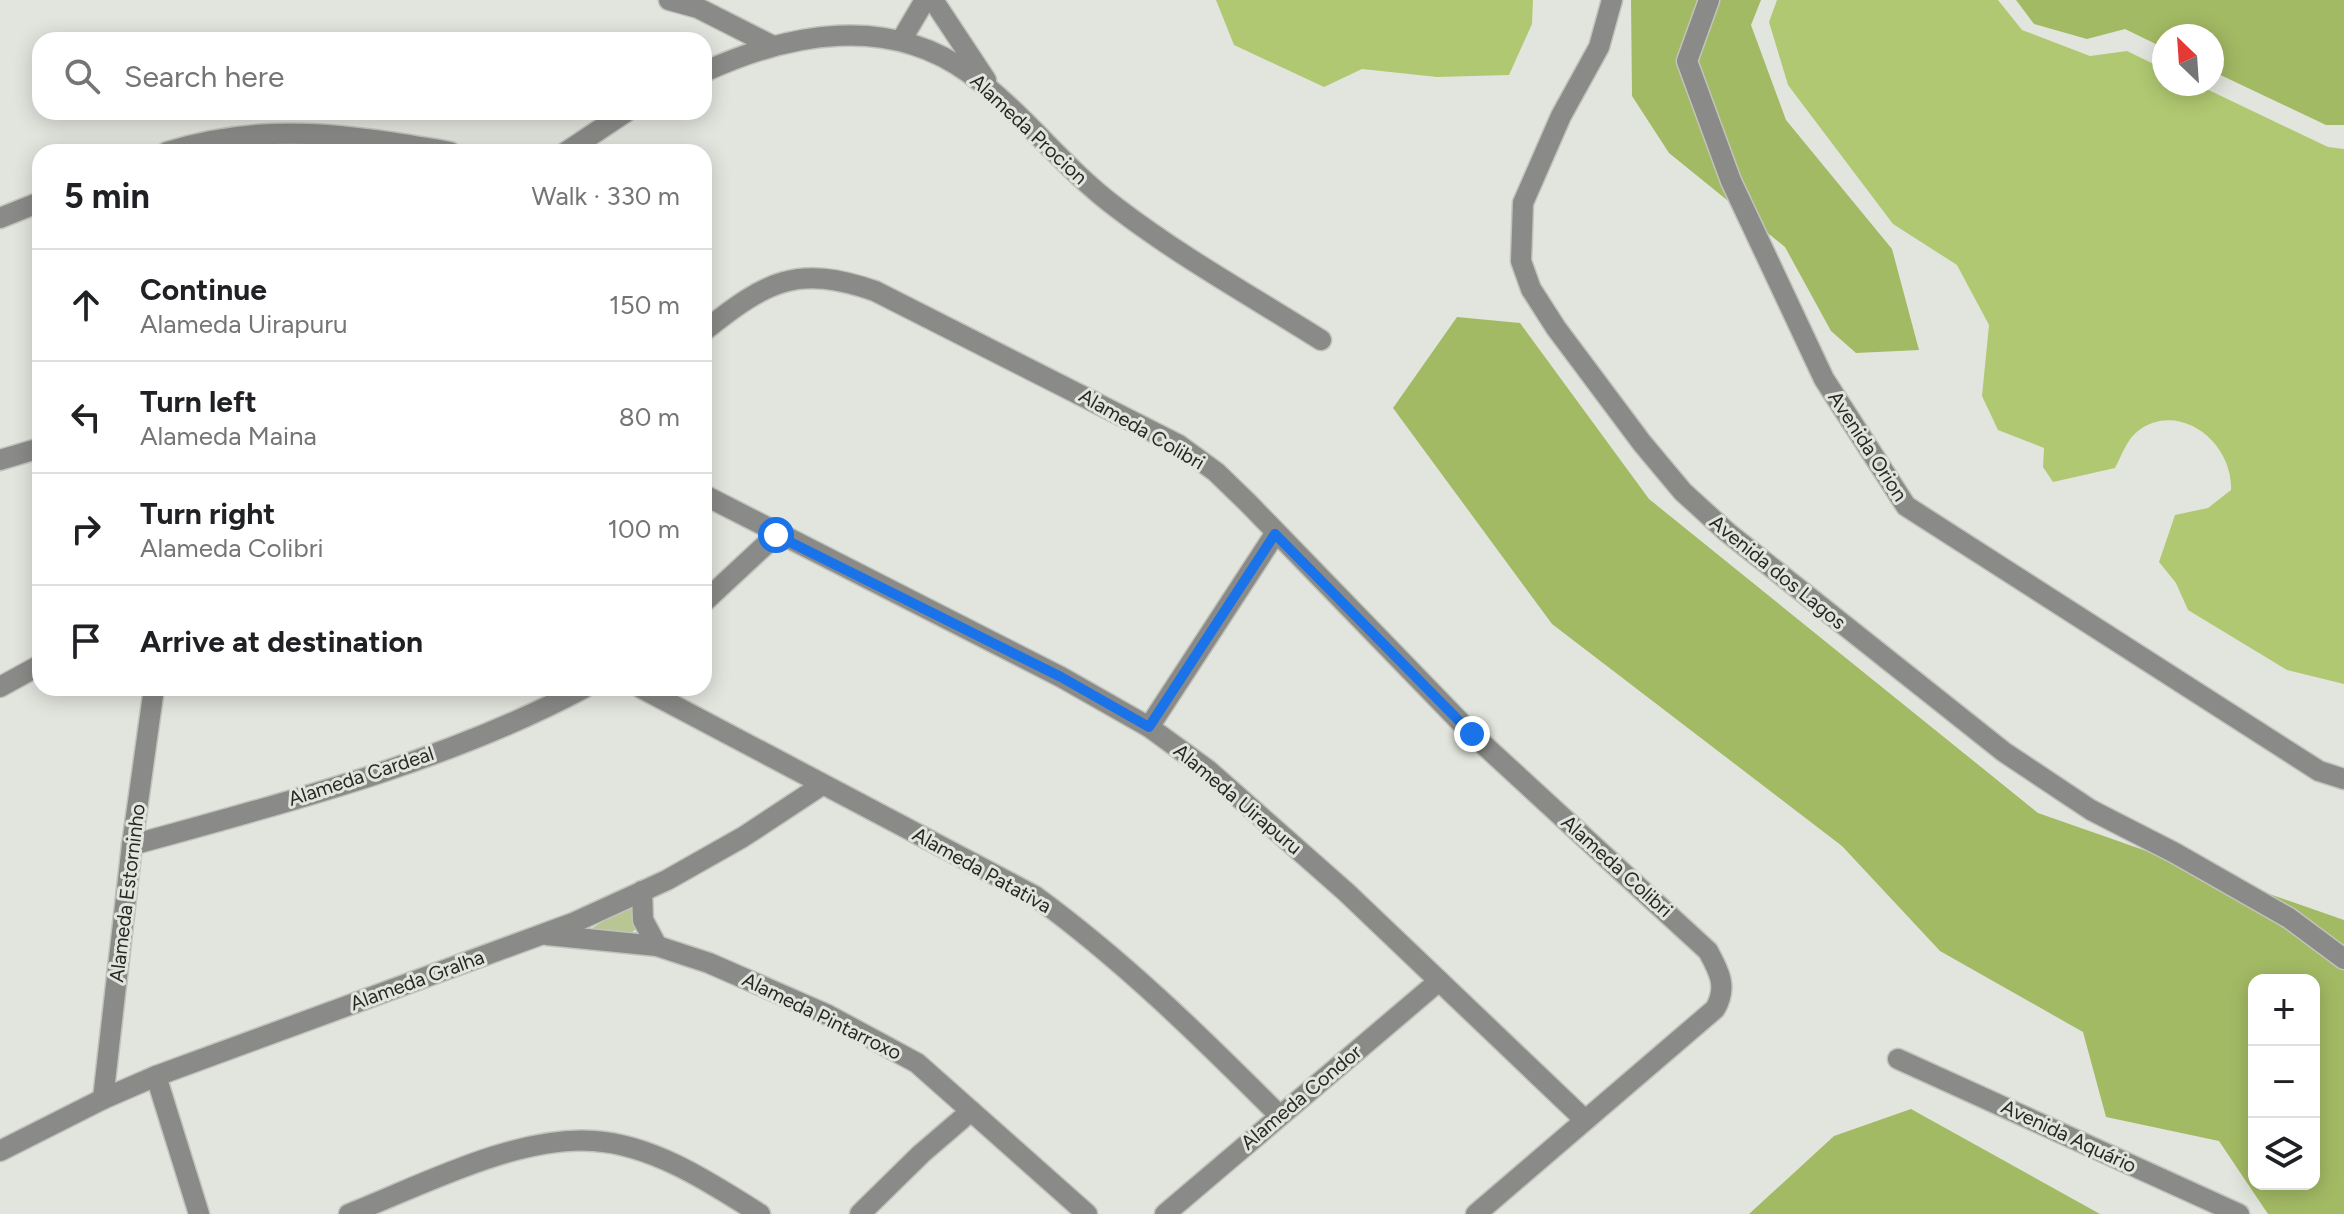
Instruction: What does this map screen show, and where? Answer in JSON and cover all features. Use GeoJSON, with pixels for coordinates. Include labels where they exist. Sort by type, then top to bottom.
{"type":"FeatureCollection","features":[{"type":"Feature","properties":{"kind":"street"},"geometry":{"type":"LineString","coordinates":[[669,0],[698,8],[773,46]]}},
{"type":"Feature","properties":{"kind":"street"},"geometry":{"type":"LineString","coordinates":[[902,39],[925,0]]}},
{"type":"Feature","properties":{"kind":"street"},"geometry":{"type":"LineString","coordinates":[[933,0],[998,99]]}},
{"type":"Feature","properties":{"kind":"street","name":"Avenida dos Lagos"},"geometry":{"type":"LineString","coordinates":[[1612,0],[1599,47],[1561,116],[1523,203],[1521,261],[1531,289],[1556,328],[1642,443],[1683,492],[1727,532],[2004,752],[2091,810],[2175,853],[2289,918],[2344,959]]}},
{"type":"Feature","properties":{"kind":"street","name":"Avenida Orion"},"geometry":{"type":"LineString","coordinates":[[1709,0],[1687,61],[1731,181],[1824,379],[1906,506],[2319,771],[2344,779]]}},
{"type":"Feature","properties":{"kind":"street","name":"Alameda Procion"},"geometry":{"type":"LineString","coordinates":[[712,68],[742,54],[834,33],[902,39],[969,73],[1071,171],[1116,208],[1321,340]]}},
{"type":"Feature","properties":{"kind":"street"},"geometry":{"type":"LineString","coordinates":[[578,144],[614,120]]}},
{"type":"Feature","properties":{"kind":"street"},"geometry":{"type":"LineString","coordinates":[[192,144],[211,138],[295,132],[362,137],[403,144]]}},
{"type":"Feature","properties":{"kind":"street"},"geometry":{"type":"LineString","coordinates":[[0,218],[32,205]]}},
{"type":"Feature","properties":{"kind":"street","name":"Alameda Colibri"},"geometry":{"type":"LineString","coordinates":[[712,325],[767,287],[801,278],[835,278],[875,291],[1135,421],[1216,472],[1472,734],[1708,951],[1723,984],[1722,998],[1715,1009],[1585,1120]]}},
{"type":"Feature","properties":{"kind":"street"},"geometry":{"type":"LineString","coordinates":[[0,460],[32,450]]}},
{"type":"Feature","properties":{"kind":"street","name":"Alameda Uirapuru"},"geometry":{"type":"LineString","coordinates":[[712,499],[776,535],[1061,677],[1149,727],[1208,770],[1346,892],[1585,1120]]}},
{"type":"Feature","properties":{"kind":"street"},"geometry":{"type":"LineString","coordinates":[[1149,727],[1275,534]]}},
{"type":"Feature","properties":{"kind":"street"},"geometry":{"type":"LineString","coordinates":[[712,595],[776,535]]}},
{"type":"Feature","properties":{"kind":"street"},"geometry":{"type":"LineString","coordinates":[[0,687],[32,669]]}},
{"type":"Feature","properties":{"kind":"street","name":"Alameda Estorninho"},"geometry":{"type":"LineString","coordinates":[[103,1099],[132,845],[153,696]]}},
{"type":"Feature","properties":{"kind":"street","name":"Alameda Cardeal"},"geometry":{"type":"LineString","coordinates":[[132,845],[251,812],[438,751],[533,715],[569,696]]}},
{"type":"Feature","properties":{"kind":"street","name":"Alameda Patativa"},"geometry":{"type":"LineString","coordinates":[[656,696],[1035,896],[1083,931],[1164,1001],[1278,1114]]}},
{"type":"Feature","properties":{"kind":"street","name":"Alameda Gralha"},"geometry":{"type":"LineString","coordinates":[[0,1151],[156,1076],[539,935],[642,891],[743,837],[822,785]]}},
{"type":"Feature","properties":{"kind":"street"},"geometry":{"type":"LineString","coordinates":[[642,891],[643,920],[657,946]]}},
{"type":"Feature","properties":{"kind":"street","name":"Alameda Pintarroxo"},"geometry":{"type":"LineString","coordinates":[[539,935],[657,946],[709,963],[828,1015],[917,1063],[1087,1214]]}},
{"type":"Feature","properties":{"kind":"street","name":"Alameda Condor"},"geometry":{"type":"LineString","coordinates":[[1165,1214],[1278,1114],[1439,981]]}},
{"type":"Feature","properties":{"kind":"street","name":"Avenida Aquário"},"geometry":{"type":"LineString","coordinates":[[1898,1059],[2239,1214]]}},
{"type":"Feature","properties":{"kind":"street"},"geometry":{"type":"LineString","coordinates":[[156,1076],[199,1214]]}},
{"type":"Feature","properties":{"kind":"street"},"geometry":{"type":"LineString","coordinates":[[860,1214],[921,1154],[971,1111]]}},
{"type":"Feature","properties":{"kind":"street"},"geometry":{"type":"LineString","coordinates":[[1476,1214],[1585,1120]]}},
{"type":"Feature","properties":{"kind":"street"},"geometry":{"type":"LineString","coordinates":[[349,1214],[540,1145],[594,1141],[658,1158],[710,1182],[760,1214]]}},
{"type":"Feature","properties":{"kind":"shaded area"},"geometry":{"type":"Polygon","coordinates":[[[1216,0],[1533,0],[1532,24],[1509,75],[1437,77],[1362,69],[1324,87],[1234,45],[1216,0]]]}},
{"type":"Feature","properties":{"kind":"shaded area"},"geometry":{"type":"Polygon","coordinates":[[[1631,0],[1761,0],[1751,25],[1786,120],[1892,249],[1919,350],[1856,353],[1831,331],[1785,247],[1669,153],[1632,96],[1631,0]]]}},
{"type":"Feature","properties":{"kind":"shaded area"},"geometry":{"type":"Polygon","coordinates":[[[1777,0],[1998,0],[2022,30],[2090,56],[2127,51],[2152,63],[2152,96],[2221,96],[2328,147],[2344,149],[2344,684],[2287,670],[2188,610],[2176,583],[2159,562],[2175,515],[2208,508],[2231,490],[2223,456],[2201,431],[2186,423],[2170,420],[2154,423],[2134,434],[2115,468],[2053,482],[2043,467],[2044,448],[1998,430],[1982,396],[1989,325],[1957,265],[1893,224],[1788,85],[1769,22],[1777,0]]]}},
{"type":"Feature","properties":{"kind":"shaded area"},"geometry":{"type":"Polygon","coordinates":[[[2016,0],[2344,0],[2344,125],[2326,125],[2224,77],[2224,24],[2152,24],[2152,42],[2125,29],[2087,39],[2034,24],[2016,0]]]}},
{"type":"Feature","properties":{"kind":"shaded area"},"geometry":{"type":"Polygon","coordinates":[[[1457,317],[1520,323],[1649,499],[2038,813],[2344,920],[2344,1214],[2268,1214],[2252,1190],[2320,1190],[2320,974],[2248,974],[2248,1184],[2219,1141],[2106,1117],[2083,1032],[1940,951],[1842,846],[1552,624],[1393,408],[1457,317]]]}},
{"type":"Feature","properties":{"kind":"shaded area"},"geometry":{"type":"Polygon","coordinates":[[[624,909],[632,909],[636,929],[631,933],[589,930],[624,909]]]}},
{"type":"Feature","properties":{"kind":"shaded area"},"geometry":{"type":"Polygon","coordinates":[[[1911,1109],[2100,1214],[1749,1214],[1834,1136],[1911,1109]]]}},
{"type":"Feature","properties":{"kind":"route"},"geometry":{"type":"LineString","coordinates":[[776,535],[1061,677],[1149,727],[1275,534],[1472,734]]}}]}
